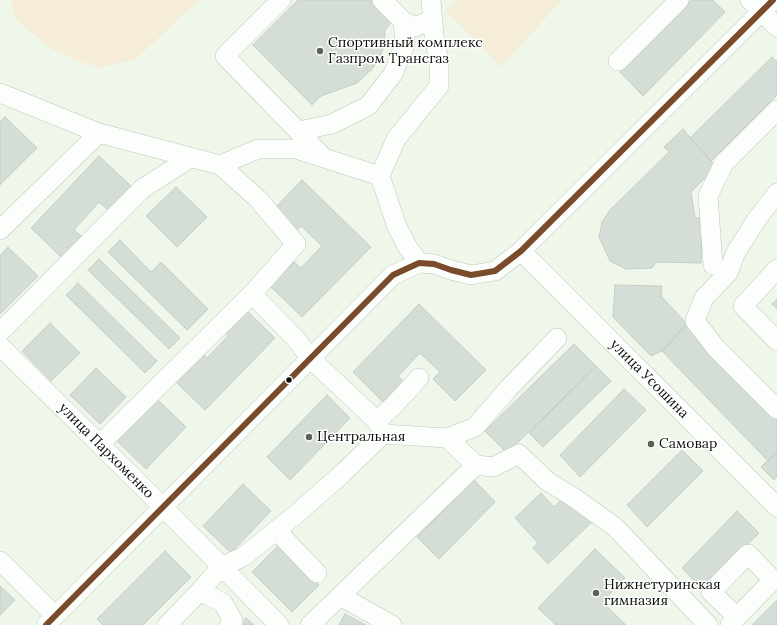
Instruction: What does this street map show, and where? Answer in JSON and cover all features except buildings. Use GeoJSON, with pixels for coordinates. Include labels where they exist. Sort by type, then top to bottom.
{"type":"FeatureCollection","features":[{"type":"Feature","properties":{"kind":"street"},"geometry":{"type":"LineString","coordinates":[[281,0],[225,56],[324,158]]}},
{"type":"Feature","properties":{"kind":"street"},"geometry":{"type":"LineString","coordinates":[[382,0],[403,20],[415,28],[433,19]]}},
{"type":"Feature","properties":{"kind":"street"},"geometry":{"type":"LineString","coordinates":[[419,263],[397,228],[380,176],[396,139],[439,86],[439,62],[434,36],[431,0]]}},
{"type":"Feature","properties":{"kind":"street"},"geometry":{"type":"LineString","coordinates":[[618,61],[678,0]]}},
{"type":"Feature","properties":{"kind":"street"},"geometry":{"type":"LineString","coordinates":[[0,561],[51,621],[393,275],[419,263],[434,264],[471,275],[495,271],[521,251],[761,4],[777,27]]}},
{"type":"Feature","properties":{"kind":"street"},"geometry":{"type":"LineString","coordinates":[[299,131],[332,124],[368,106],[393,74],[405,44],[403,20]]}},
{"type":"Feature","properties":{"kind":"street"},"geometry":{"type":"LineString","coordinates":[[3,98],[99,133],[220,166],[258,199],[296,244],[252,294],[100,444]]}},
{"type":"Feature","properties":{"kind":"street"},"geometry":{"type":"LineString","coordinates":[[713,265],[708,196],[724,163],[777,110]]}},
{"type":"Feature","properties":{"kind":"street"},"geometry":{"type":"LineString","coordinates":[[0,230],[99,133]]}},
{"type":"Feature","properties":{"kind":"street"},"geometry":{"type":"LineString","coordinates":[[220,166],[258,149],[296,149],[380,176]]}},
{"type":"Feature","properties":{"kind":"street"},"geometry":{"type":"LineString","coordinates":[[0,332],[142,189],[190,158]]}},
{"type":"Feature","properties":{"kind":"street"},"geometry":{"type":"LineString","coordinates":[[777,194],[757,219],[735,254],[728,273],[704,298],[695,320],[716,348],[777,409]]}},
{"type":"Feature","properties":{"kind":"street","name":"улица Усошина"},"geometry":{"type":"LineString","coordinates":[[521,251],[777,507]]}},
{"type":"Feature","properties":{"kind":"street"},"geometry":{"type":"LineString","coordinates":[[777,269],[743,306],[777,341]]}},
{"type":"Feature","properties":{"kind":"street"},"geometry":{"type":"LineString","coordinates":[[252,294],[295,338],[311,359],[380,427],[447,438],[475,427],[508,389],[557,338]]}},
{"type":"Feature","properties":{"kind":"street","name":"улица Пархоменко"},"geometry":{"type":"LineString","coordinates":[[0,346],[164,507],[279,625]]}},
{"type":"Feature","properties":{"kind":"street"},"geometry":{"type":"LineString","coordinates":[[167,625],[222,566],[243,557],[343,473],[380,427],[394,405],[419,378]]}},
{"type":"Feature","properties":{"kind":"street"},"geometry":{"type":"LineString","coordinates":[[447,438],[476,465],[493,467],[519,454],[547,481],[573,497],[615,527],[708,625]]}},
{"type":"Feature","properties":{"kind":"street"},"geometry":{"type":"LineString","coordinates":[[310,625],[476,465]]}},
{"type":"Feature","properties":{"kind":"street"},"geometry":{"type":"LineString","coordinates":[[276,530],[317,573]]}},
{"type":"Feature","properties":{"kind":"street"},"geometry":{"type":"LineString","coordinates":[[200,591],[224,603],[233,621],[229,625]]}},
{"type":"Feature","properties":{"kind":"street"},"geometry":{"type":"LineString","coordinates":[[340,596],[392,625]]}},
{"type":"Feature","properties":{"kind":"shaded area"},"geometry":{"type":"Polygon","coordinates":[[[10,0],[199,0],[137,58],[97,68],[51,49],[16,19],[10,0]]]}},
{"type":"Feature","properties":{"kind":"shaded area"},"geometry":{"type":"Polygon","coordinates":[[[456,0],[562,0],[501,67],[446,11],[456,0]]]}},
{"type":"Feature","properties":{"kind":"transit line"},"geometry":{"type":"LineString","coordinates":[[46,625],[393,275],[419,263],[434,264],[471,275],[495,271],[521,251],[773,0]]}},
{"type":"Feature","properties":{"kind":"place","name":"Спортивный комплекс Газпром Трансгаз"},"geometry":{"type":"Point","coordinates":[320,51]}},
{"type":"Feature","properties":{"kind":"place","name":"Центральная"},"geometry":{"type":"Point","coordinates":[309,437]}},
{"type":"Feature","properties":{"kind":"place","name":"Самовар"},"geometry":{"type":"Point","coordinates":[651,444]}},
{"type":"Feature","properties":{"kind":"place","name":"Нижнетуринская гимназия"},"geometry":{"type":"Point","coordinates":[596,593]}}]}
